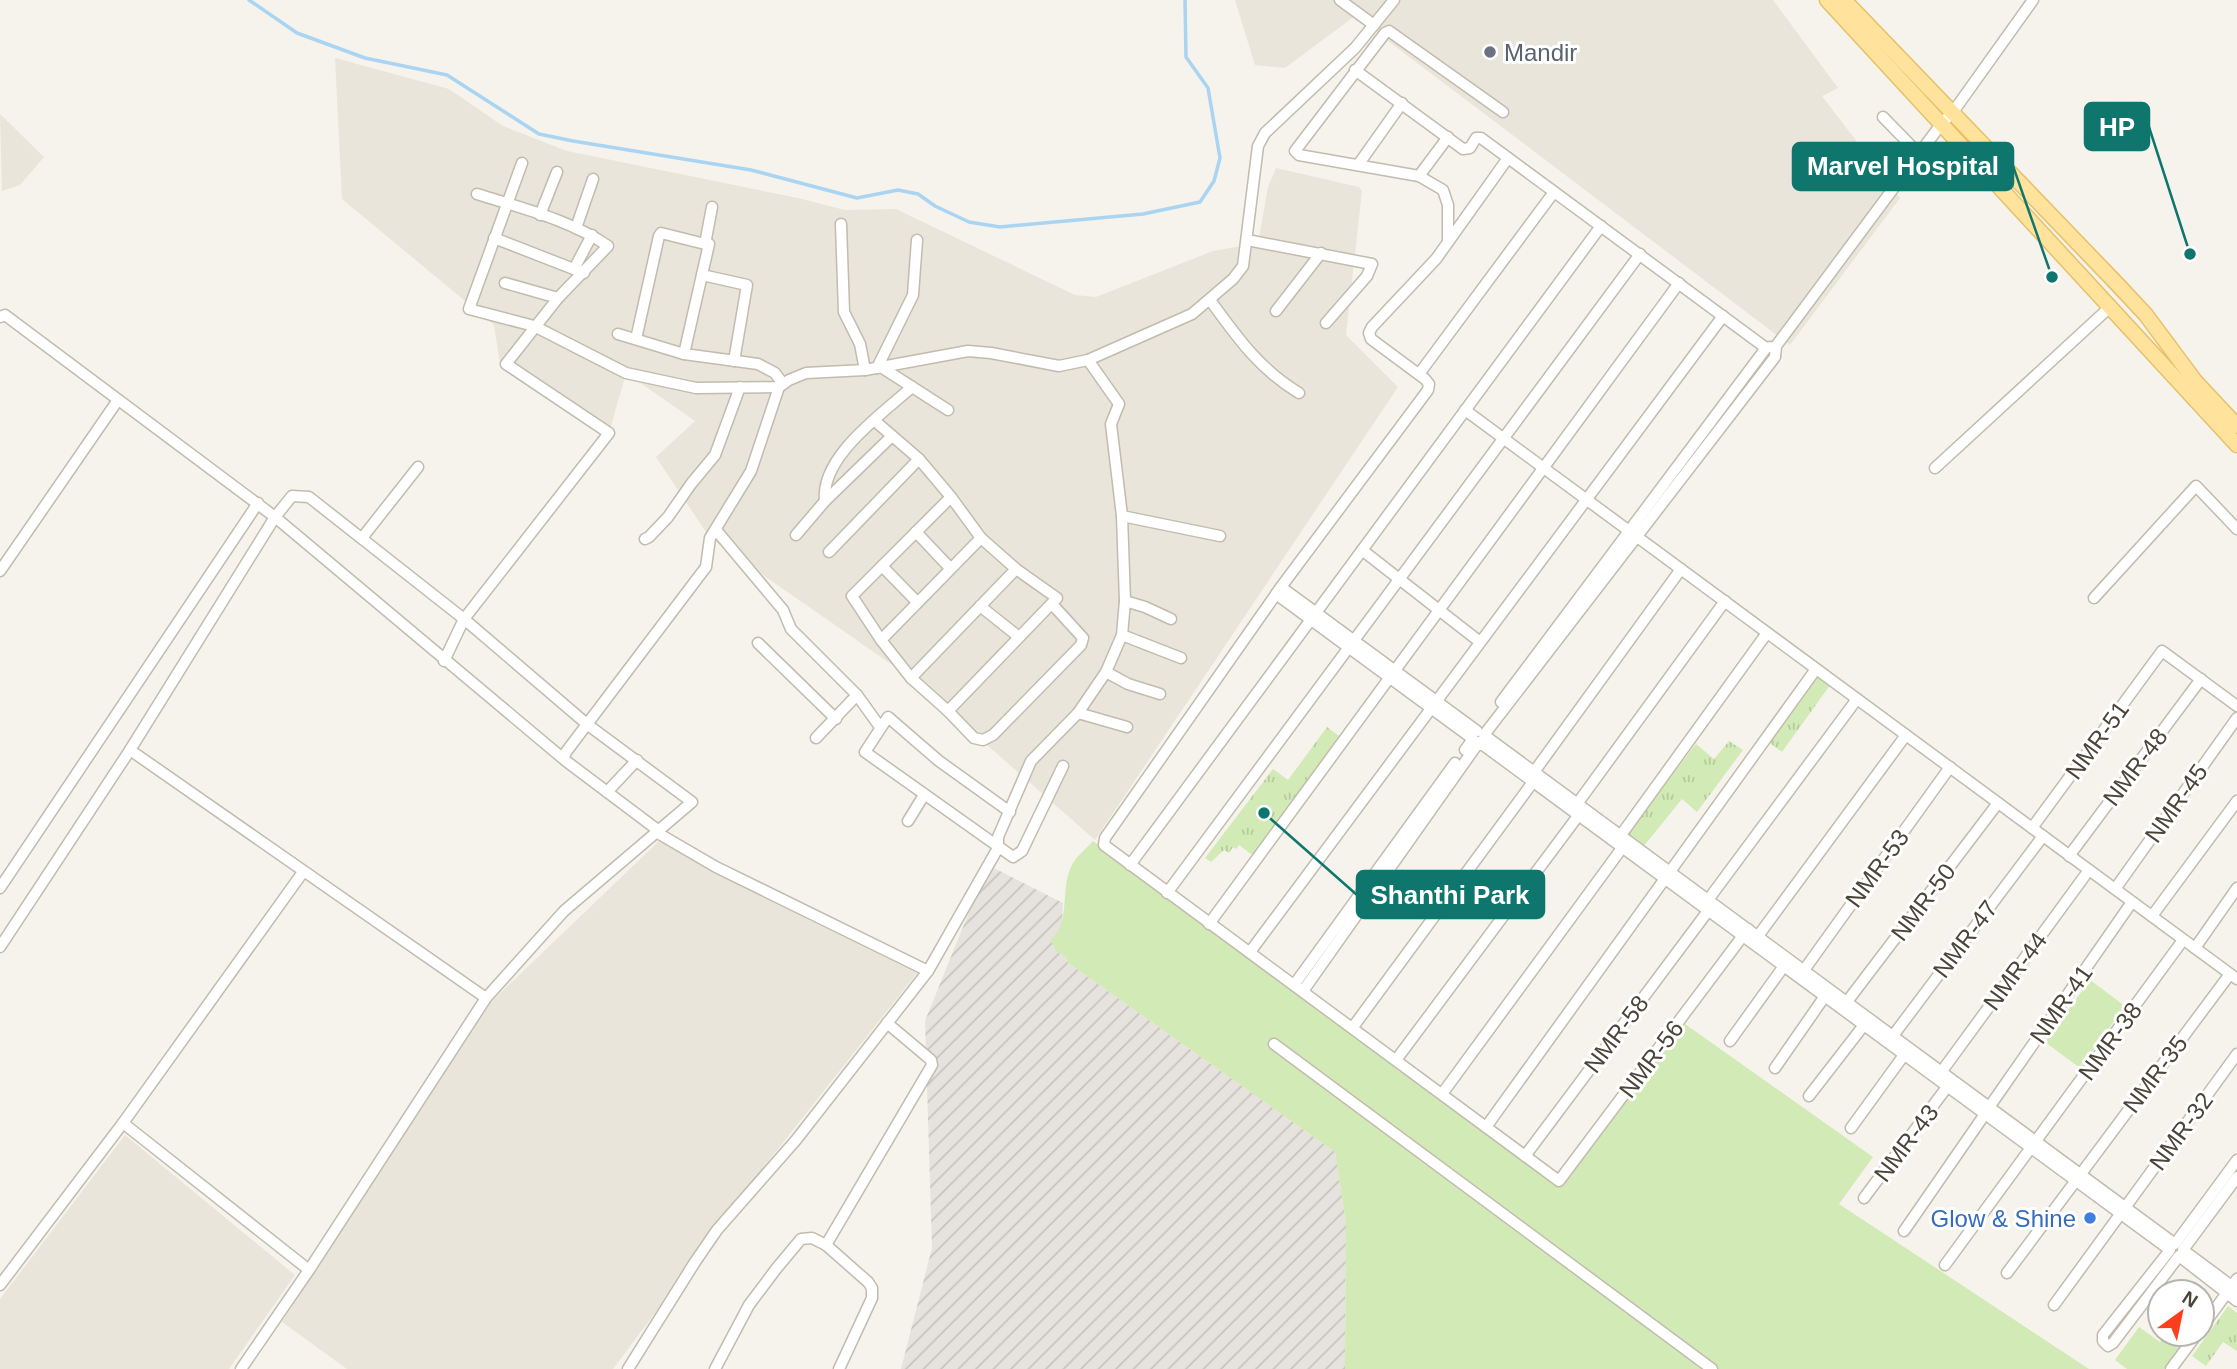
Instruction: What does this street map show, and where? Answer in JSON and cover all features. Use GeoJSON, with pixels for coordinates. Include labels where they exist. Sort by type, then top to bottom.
{"type":"FeatureCollection","features":[{"type":"Feature","properties":{"kind":"main road"},"geometry":{"type":"LineString","coordinates":[[1827,0],[2125,292],[2194,381],[2237,426]]}},
{"type":"Feature","properties":{"kind":"main road"},"geometry":{"type":"LineString","coordinates":[[1844,0],[2110,307],[2237,444]]}},
{"type":"Feature","properties":{"kind":"main road"},"geometry":{"type":"LineString","coordinates":[[2110,307],[2125,292]]}},
{"type":"Feature","properties":{"kind":"main road"},"geometry":{"type":"LineString","coordinates":[[2131,329],[2146,316]]}},
{"type":"Feature","properties":{"kind":"street"},"geometry":{"type":"LineString","coordinates":[[1340,0],[1374,24]]}},
{"type":"Feature","properties":{"kind":"street"},"geometry":{"type":"LineString","coordinates":[[522,163],[469,309],[534,327],[626,373],[696,387],[781,386],[806,373],[875,369],[968,351],[1059,366],[1088,360],[1192,314],[1210,300],[1243,266],[1258,146],[1265,133],[1355,48],[1394,0]]}},
{"type":"Feature","properties":{"kind":"street"},"geometry":{"type":"LineString","coordinates":[[1771,347],[2035,1]]}},
{"type":"Feature","properties":{"kind":"street"},"geometry":{"type":"LineString","coordinates":[[1448,242],[1448,205],[1443,190],[1419,176],[1299,155],[1295,151],[1355,70],[1389,31],[1503,112]]}},
{"type":"Feature","properties":{"kind":"street"},"geometry":{"type":"LineString","coordinates":[[1299,988],[1478,736],[1633,534],[1775,357],[1771,347],[1723,316],[1478,137],[1467,150],[1355,70]]}},
{"type":"Feature","properties":{"kind":"street"},"geometry":{"type":"LineString","coordinates":[[1359,165],[1402,103]]}},
{"type":"Feature","properties":{"kind":"street"},"geometry":{"type":"LineString","coordinates":[[1883,117],[1920,155]]}},
{"type":"Feature","properties":{"kind":"street"},"geometry":{"type":"LineString","coordinates":[[1419,176],[1448,137]]}},
{"type":"Feature","properties":{"kind":"street"},"geometry":{"type":"LineString","coordinates":[[1508,158],[1436,259],[1369,333],[1371,338],[1419,374],[1429,384],[1428,390],[1278,590],[1105,838],[1104,845],[1107,850],[1353,1027],[1525,1156]]}},
{"type":"Feature","properties":{"kind":"street"},"geometry":{"type":"LineString","coordinates":[[540,215],[557,172]]}},
{"type":"Feature","properties":{"kind":"street"},"geometry":{"type":"LineString","coordinates":[[576,228],[593,179]]}},
{"type":"Feature","properties":{"kind":"street"},"geometry":{"type":"LineString","coordinates":[[1419,374],[1554,192]]}},
{"type":"Feature","properties":{"kind":"street"},"geometry":{"type":"LineString","coordinates":[[444,661],[464,619],[609,433],[506,364],[579,272],[607,246],[576,228],[477,194]]}},
{"type":"Feature","properties":{"kind":"street"},"geometry":{"type":"LineString","coordinates":[[705,244],[712,207]]}},
{"type":"Feature","properties":{"kind":"street"},"geometry":{"type":"LineString","coordinates":[[841,224],[844,312],[860,344],[875,369],[912,387],[948,410]]}},
{"type":"Feature","properties":{"kind":"street"},"geometry":{"type":"LineString","coordinates":[[1130,865],[1601,226]]}},
{"type":"Feature","properties":{"kind":"street"},"geometry":{"type":"LineString","coordinates":[[636,340],[661,233],[709,244],[684,354]]}},
{"type":"Feature","properties":{"kind":"street"},"geometry":{"type":"LineString","coordinates":[[579,272],[592,235]]}},
{"type":"Feature","properties":{"kind":"street"},"geometry":{"type":"LineString","coordinates":[[494,237],[579,272]]}},
{"type":"Feature","properties":{"kind":"street"},"geometry":{"type":"LineString","coordinates":[[875,369],[911,300],[915,287],[917,240]]}},
{"type":"Feature","properties":{"kind":"street"},"geometry":{"type":"LineString","coordinates":[[1247,240],[1372,264],[1367,276],[1326,323]]}},
{"type":"Feature","properties":{"kind":"street"},"geometry":{"type":"LineString","coordinates":[[1276,311],[1321,253]]}},
{"type":"Feature","properties":{"kind":"street"},"geometry":{"type":"LineString","coordinates":[[1167,893],[1640,254]]}},
{"type":"Feature","properties":{"kind":"street"},"geometry":{"type":"LineString","coordinates":[[702,275],[747,285],[734,361]]}},
{"type":"Feature","properties":{"kind":"street"},"geometry":{"type":"LineString","coordinates":[[505,283],[558,298]]}},
{"type":"Feature","properties":{"kind":"street"},"geometry":{"type":"LineString","coordinates":[[1209,924],[1679,283]]}},
{"type":"Feature","properties":{"kind":"street"},"geometry":{"type":"LineString","coordinates":[[1210,300],[1255,359],[1279,381],[1298,393]]}},
{"type":"Feature","properties":{"kind":"street"},"geometry":{"type":"LineString","coordinates":[[1935,468],[2110,307]]}},
{"type":"Feature","properties":{"kind":"street"},"geometry":{"type":"LineString","coordinates":[[0,317],[5,315],[258,503],[444,661],[655,828],[656,832],[716,867],[928,971]]}},
{"type":"Feature","properties":{"kind":"street"},"geometry":{"type":"LineString","coordinates":[[1250,952],[1723,316]]}},
{"type":"Feature","properties":{"kind":"street"},"geometry":{"type":"LineString","coordinates":[[564,757],[706,567],[710,538],[751,471],[781,386],[775,373],[758,364],[684,354],[618,334]]}},
{"type":"Feature","properties":{"kind":"street"},"geometry":{"type":"LineString","coordinates":[[628,1369],[717,1230],[796,1140],[928,971],[998,848],[998,837],[1031,761],[1078,713],[1106,671],[1122,635],[1125,601],[1122,516],[1111,424],[1119,404],[1088,360]]}},
{"type":"Feature","properties":{"kind":"street"},"geometry":{"type":"LineString","coordinates":[[645,539],[670,515],[715,455],[740,387]]}},
{"type":"Feature","properties":{"kind":"street"},"geometry":{"type":"LineString","coordinates":[[825,501],[824,490],[839,454],[912,387]]}},
{"type":"Feature","properties":{"kind":"street"},"geometry":{"type":"LineString","coordinates":[[0,571],[118,400]]}},
{"type":"Feature","properties":{"kind":"street"},"geometry":{"type":"LineString","coordinates":[[1465,410],[2235,976]]}},
{"type":"Feature","properties":{"kind":"street"},"geometry":{"type":"LineString","coordinates":[[875,421],[919,459],[981,538],[1016,569],[1057,598],[948,711]]}},
{"type":"Feature","properties":{"kind":"street"},"geometry":{"type":"LineString","coordinates":[[796,535],[825,501],[891,437]]}},
{"type":"Feature","properties":{"kind":"street"},"geometry":{"type":"LineString","coordinates":[[829,552],[919,459]]}},
{"type":"Feature","properties":{"kind":"street"},"geometry":{"type":"LineString","coordinates":[[362,538],[418,467]]}},
{"type":"Feature","properties":{"kind":"street"},"geometry":{"type":"LineString","coordinates":[[2094,598],[2196,486],[2237,529]]}},
{"type":"Feature","properties":{"kind":"street"},"geometry":{"type":"LineString","coordinates":[[0,947],[130,750],[275,517],[292,496],[309,496],[464,619],[587,725],[692,802],[564,911],[486,998],[309,1270],[241,1369]]}},
{"type":"Feature","properties":{"kind":"street"},"geometry":{"type":"LineString","coordinates":[[951,497],[852,596],[881,640],[911,678],[974,738],[983,740],[993,735],[1081,645],[1083,638],[1079,632],[1052,604]]}},
{"type":"Feature","properties":{"kind":"street"},"geometry":{"type":"LineString","coordinates":[[0,888],[258,503]]}},
{"type":"Feature","properties":{"kind":"street"},"geometry":{"type":"LineString","coordinates":[[1122,516],[1220,536]]}},
{"type":"Feature","properties":{"kind":"street"},"geometry":{"type":"LineString","coordinates":[[716,530],[783,610],[792,629],[857,695],[880,727]]}},
{"type":"Feature","properties":{"kind":"street"},"geometry":{"type":"LineString","coordinates":[[916,532],[950,568]]}},
{"type":"Feature","properties":{"kind":"street"},"geometry":{"type":"LineString","coordinates":[[881,640],[981,538]]}},
{"type":"Feature","properties":{"kind":"street"},"geometry":{"type":"LineString","coordinates":[[1362,550],[1480,642]]}},
{"type":"Feature","properties":{"kind":"street"},"geometry":{"type":"LineString","coordinates":[[882,566],[917,602]]}},
{"type":"Feature","properties":{"kind":"street"},"geometry":{"type":"LineString","coordinates":[[911,678],[1016,569]]}},
{"type":"Feature","properties":{"kind":"street"},"geometry":{"type":"LineString","coordinates":[[1353,1027],[1681,569]]}},
{"type":"Feature","properties":{"kind":"street"},"geometry":{"type":"LineString","coordinates":[[1278,590],[1533,777],[1622,848],[1667,875]]}},
{"type":"Feature","properties":{"kind":"street"},"geometry":{"type":"LineString","coordinates":[[1125,601],[1171,619]]}},
{"type":"Feature","properties":{"kind":"street"},"geometry":{"type":"LineString","coordinates":[[1396,1060],[1725,601]]}},
{"type":"Feature","properties":{"kind":"street"},"geometry":{"type":"LineString","coordinates":[[980,606],[1020,637]]}},
{"type":"Feature","properties":{"kind":"street"},"geometry":{"type":"LineString","coordinates":[[1620,835],[1767,633]]}},
{"type":"Feature","properties":{"kind":"street"},"geometry":{"type":"LineString","coordinates":[[1122,635],[1181,658]]}},
{"type":"Feature","properties":{"kind":"street"},"geometry":{"type":"LineString","coordinates":[[758,643],[836,719]]}},
{"type":"Feature","properties":{"kind":"street","name":"NMR-51"},"geometry":{"type":"LineString","coordinates":[[2032,828],[2162,651],[2201,679]]}},
{"type":"Feature","properties":{"kind":"street"},"geometry":{"type":"LineString","coordinates":[[1486,1127],[1816,669]]}},
{"type":"Feature","properties":{"kind":"street"},"geometry":{"type":"LineString","coordinates":[[1106,671],[1128,684],[1160,694]]}},
{"type":"Feature","properties":{"kind":"street"},"geometry":{"type":"LineString","coordinates":[[2201,679],[2237,706]]}},
{"type":"Feature","properties":{"kind":"street","name":"NMR-48"},"geometry":{"type":"LineString","coordinates":[[2070,856],[2201,679]]}},
{"type":"Feature","properties":{"kind":"street"},"geometry":{"type":"LineString","coordinates":[[816,738],[857,695]]}},
{"type":"Feature","properties":{"kind":"street","name":"NMR-58"},"geometry":{"type":"LineString","coordinates":[[1525,1156],[1857,699]]}},
{"type":"Feature","properties":{"kind":"street"},"geometry":{"type":"LineString","coordinates":[[1078,713],[1127,727]]}},
{"type":"Feature","properties":{"kind":"street"},"geometry":{"type":"LineString","coordinates":[[1010,812],[939,761],[888,717],[865,752],[1013,857],[1022,851],[1063,766]]}},
{"type":"Feature","properties":{"kind":"street","name":"NMR-45"},"geometry":{"type":"LineString","coordinates":[[2115,889],[2237,718]]}},
{"type":"Feature","properties":{"kind":"street"},"geometry":{"type":"LineString","coordinates":[[1758,936],[1906,735]]}},
{"type":"Feature","properties":{"kind":"street"},"geometry":{"type":"LineString","coordinates":[[130,750],[486,998]]}},
{"type":"Feature","properties":{"kind":"street"},"geometry":{"type":"LineString","coordinates":[[607,792],[637,760]]}},
{"type":"Feature","properties":{"kind":"street","name":"NMR-53"},"geometry":{"type":"LineString","coordinates":[[1804,970],[1950,767]]}},
{"type":"Feature","properties":{"kind":"street"},"geometry":{"type":"LineString","coordinates":[[908,821],[924,795]]}},
{"type":"Feature","properties":{"kind":"street"},"geometry":{"type":"LineString","coordinates":[[2152,916],[2237,801]]}},
{"type":"Feature","properties":{"kind":"street","name":"NMR-50"},"geometry":{"type":"LineString","coordinates":[[1845,1005],[1998,803]]}},
{"type":"Feature","properties":{"kind":"street"},"geometry":{"type":"LineString","coordinates":[[1577,810],[1620,835],[1784,966],[1825,996],[1845,1005],[1864,1025],[1942,1071],[2034,1145],[2177,1250],[2233,1287],[2237,1301]]}},
{"type":"Feature","properties":{"kind":"street","name":"NMR-47"},"geometry":{"type":"LineString","coordinates":[[1890,1039],[2043,836]]}},
{"type":"Feature","properties":{"kind":"street"},"geometry":{"type":"LineString","coordinates":[[1441,1094],[1622,848]]}},
{"type":"Feature","properties":{"kind":"street","name":"NMR-44"},"geometry":{"type":"LineString","coordinates":[[1942,1071],[2089,870]]}},
{"type":"Feature","properties":{"kind":"street"},"geometry":{"type":"LineString","coordinates":[[0,1285],[123,1123],[303,872]]}},
{"type":"Feature","properties":{"kind":"street"},"geometry":{"type":"LineString","coordinates":[[2195,948],[2237,888]]}},
{"type":"Feature","properties":{"kind":"street","name":"NMR-41"},"geometry":{"type":"LineString","coordinates":[[1904,1231],[2132,902]]}},
{"type":"Feature","properties":{"kind":"street"},"geometry":{"type":"LineString","coordinates":[[1746,933],[1758,936],[1804,970],[1890,1039],[1904,1055],[1947,1087],[1988,1110]]}},
{"type":"Feature","properties":{"kind":"street","name":"NMR-56"},"geometry":{"type":"LineString","coordinates":[[1525,1156],[1559,1181],[1746,933]]}},
{"type":"Feature","properties":{"kind":"street","name":"NMR-38"},"geometry":{"type":"LineString","coordinates":[[1945,1265],[2183,940]]}},
{"type":"Feature","properties":{"kind":"street"},"geometry":{"type":"LineString","coordinates":[[1730,1041],[1784,966]]}},
{"type":"Feature","properties":{"kind":"street","name":"NMR-35"},"geometry":{"type":"LineString","coordinates":[[2007,1273],[2078,1177],[2235,976]]}},
{"type":"Feature","properties":{"kind":"street"},"geometry":{"type":"LineString","coordinates":[[1775,1068],[1825,996]]}},
{"type":"Feature","properties":{"kind":"street"},"geometry":{"type":"LineString","coordinates":[[826,1244],[932,1065],[931,1060],[887,1023]]}},
{"type":"Feature","properties":{"kind":"street"},"geometry":{"type":"LineString","coordinates":[[1810,1096],[1864,1025]]}},
{"type":"Feature","properties":{"kind":"street"},"geometry":{"type":"LineString","coordinates":[[1274,1044],[1712,1369]]}},
{"type":"Feature","properties":{"kind":"street","name":"NMR-32"},"geometry":{"type":"LineString","coordinates":[[2054,1305],[2237,1054]]}},
{"type":"Feature","properties":{"kind":"street"},"geometry":{"type":"LineString","coordinates":[[1851,1128],[1904,1055]]}},
{"type":"Feature","properties":{"kind":"street","name":"NMR-43"},"geometry":{"type":"LineString","coordinates":[[1864,1198],[1947,1087]]}},
{"type":"Feature","properties":{"kind":"street"},"geometry":{"type":"LineString","coordinates":[[123,1123],[309,1270]]}},
{"type":"Feature","properties":{"kind":"street"},"geometry":{"type":"LineString","coordinates":[[2237,1160],[2177,1250],[2113,1343],[2108,1346],[2103,1341],[2103,1335],[2177,1250],[2237,1177]]}},
{"type":"Feature","properties":{"kind":"street"},"geometry":{"type":"LineString","coordinates":[[715,1369],[749,1306],[795,1246],[806,1237],[826,1244],[872,1288],[872,1298],[839,1369]]}},
{"type":"Feature","properties":{"kind":"street"},"geometry":{"type":"LineString","coordinates":[[2216,1309],[2233,1287]]}},
{"type":"Feature","properties":{"kind":"street"},"geometry":{"type":"LineString","coordinates":[[2171,1369],[2187,1348]]}},
{"type":"Feature","properties":{"kind":"shaded area"},"geometry":{"type":"Polygon","coordinates":[[[1235,0],[1773,0],[1838,88],[1822,96],[1900,198],[1790,345],[1355,16],[1285,68],[1255,65],[1235,0]]]}},
{"type":"Feature","properties":{"kind":"shaded area"},"geometry":{"type":"Polygon","coordinates":[[[335,58],[449,89],[503,126],[567,151],[845,210],[896,209],[1075,295],[1096,297],[1213,251],[1258,243],[1268,187],[1276,168],[1359,187],[1362,191],[1346,335],[1398,387],[1095,840],[911,678],[710,538],[656,457],[695,421],[626,373],[609,433],[500,364],[494,325],[342,199],[335,58]]]}},
{"type":"Feature","properties":{"kind":"shaded area"},"geometry":{"type":"Polygon","coordinates":[[[0,114],[44,157],[20,185],[2,191],[0,114]]]}},
{"type":"Feature","properties":{"kind":"shaded area"},"geometry":{"type":"Polygon","coordinates":[[[659,841],[917,973],[774,1154],[613,1369],[347,1369],[282,1322],[491,1002],[659,841]]]}},
{"type":"Feature","properties":{"kind":"shaded area"},"geometry":{"type":"Polygon","coordinates":[[[988,865],[1063,903],[1057,952],[1067,958],[1067,962],[1335,1152],[1346,1223],[1345,1369],[901,1369],[932,1248],[925,1021],[988,865]]]}},
{"type":"Feature","properties":{"kind":"shaded area"},"geometry":{"type":"Polygon","coordinates":[[[125,1135],[295,1275],[229,1369],[0,1369],[0,1299],[125,1135]]]}},
{"type":"Feature","properties":{"kind":"green space"},"geometry":{"type":"Polygon","coordinates":[[[1816,669],[1833,681],[1782,752],[1763,738],[1816,669]]]}},
{"type":"Feature","properties":{"kind":"green space"},"geometry":{"type":"Polygon","coordinates":[[[1327,727],[1343,739],[1255,857],[1239,845],[1236,849],[1233,847],[1229,853],[1224,850],[1211,862],[1205,858],[1273,769],[1288,780],[1327,727]]]}},
{"type":"Feature","properties":{"kind":"green space"},"geometry":{"type":"Polygon","coordinates":[[[1729,741],[1743,750],[1697,812],[1682,799],[1643,847],[1626,835],[1696,744],[1714,759],[1729,741]]]}},
{"type":"Feature","properties":{"kind":"green space"},"geometry":{"type":"Polygon","coordinates":[[[1093,841],[1560,1185],[1685,1024],[1873,1157],[1839,1204],[2089,1369],[1345,1369],[1346,1223],[1335,1152],[1067,962],[1067,958],[1057,952],[1050,940],[1061,925],[1068,876],[1075,860],[1093,841]]]}},
{"type":"Feature","properties":{"kind":"green space"},"geometry":{"type":"Polygon","coordinates":[[[2090,980],[2125,1006],[2080,1068],[2045,1042],[2090,980]]]}},
{"type":"Feature","properties":{"kind":"green space"},"geometry":{"type":"Polygon","coordinates":[[[2228,1306],[2237,1313],[2237,1351],[2223,1342],[2206,1366],[2192,1356],[2198,1348],[2216,1348],[2216,1323],[2228,1306]]]}},
{"type":"Feature","properties":{"kind":"green space"},"geometry":{"type":"Polygon","coordinates":[[[2139,1327],[2146,1332],[2146,1348],[2179,1348],[2164,1369],[2127,1369],[2115,1360],[2139,1327]]]}},
{"type":"Feature","properties":{"kind":"waterway"},"geometry":{"type":"LineString","coordinates":[[249,0],[297,33],[365,58],[447,75],[539,134],[751,170],[857,198],[898,190],[918,194],[935,206],[969,222],[1000,227],[1143,214],[1200,202],[1214,181],[1220,158],[1208,88],[1186,57],[1185,0]]}},
{"type":"Feature","properties":{"kind":"place","name":"Mandir"},"geometry":{"type":"Point","coordinates":[1490,52]}},
{"type":"Feature","properties":{"kind":"place","name":"HP"},"geometry":{"type":"Point","coordinates":[2190,254]}},
{"type":"Feature","properties":{"kind":"place","name":"Marvel Hospital"},"geometry":{"type":"Point","coordinates":[2052,277]}},
{"type":"Feature","properties":{"kind":"place","name":"Shanthi Park"},"geometry":{"type":"Point","coordinates":[1264,813]}},
{"type":"Feature","properties":{"kind":"place","name":"Glow & Shine"},"geometry":{"type":"Point","coordinates":[2090,1218]}}]}
